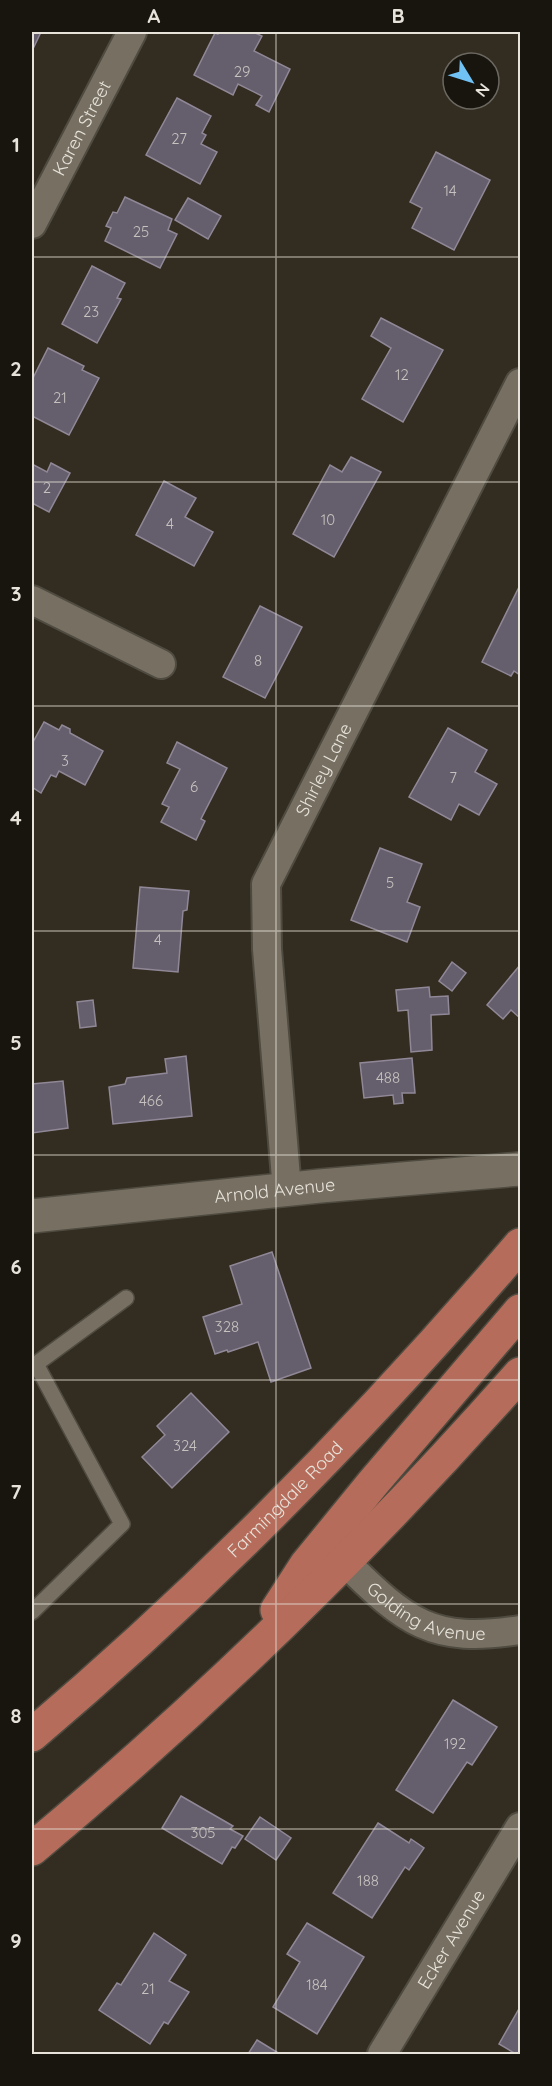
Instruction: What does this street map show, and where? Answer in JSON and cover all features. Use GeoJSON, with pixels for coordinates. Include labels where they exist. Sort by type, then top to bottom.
{"type":"FeatureCollection","features":[{"type":"Feature","properties":{"kind":"main road","name":"Farmingdale Road"},"geometry":{"type":"LineString","coordinates":[[32,1735],[197,1588],[281,1505],[409,1372],[520,1245]]}},
{"type":"Feature","properties":{"kind":"main road"},"geometry":{"type":"LineString","coordinates":[[247,1657],[306,1565],[520,1311]]}},
{"type":"Feature","properties":{"kind":"main road"},"geometry":{"type":"LineString","coordinates":[[32,1849],[247,1657],[345,1562],[433,1471],[520,1374]]}},
{"type":"Feature","properties":{"kind":"street","name":"Karen Street"},"geometry":{"type":"LineString","coordinates":[[32,224],[132,32]]}},
{"type":"Feature","properties":{"kind":"street","name":"Shirley Lane"},"geometry":{"type":"LineString","coordinates":[[286,1190],[267,949],[266,884],[520,382]]}},
{"type":"Feature","properties":{"kind":"street"},"geometry":{"type":"LineString","coordinates":[[32,600],[161,664]]}},
{"type":"Feature","properties":{"kind":"street","name":"Arnold Avenue"},"geometry":{"type":"LineString","coordinates":[[32,1216],[520,1169]]}},
{"type":"Feature","properties":{"kind":"street","name":"Golding Avenue"},"geometry":{"type":"LineString","coordinates":[[345,1562],[385,1600],[424,1626],[453,1634],[470,1635],[520,1630]]}},
{"type":"Feature","properties":{"kind":"street","name":"Ecker Avenue"},"geometry":{"type":"LineString","coordinates":[[382,2055],[520,1827]]}},
{"type":"Feature","properties":{"kind":"lane"},"geometry":{"type":"LineString","coordinates":[[32,1612],[122,1524],[36,1364],[126,1298]]}},
{"type":"Feature","properties":{"kind":"building"},"geometry":{"type":"Polygon","coordinates":[[[32,32],[41,32],[32,51],[32,32]]]}},
{"type":"Feature","properties":{"kind":"building"},"geometry":{"type":"Polygon","coordinates":[[[253,32],[262,36],[254,51],[290,69],[269,112],[256,105],[262,96],[238,84],[233,95],[194,75],[215,33],[253,32]]]}},
{"type":"Feature","properties":{"kind":"building"},"geometry":{"type":"Polygon","coordinates":[[[177,98],[211,116],[202,133],[206,135],[201,144],[217,152],[200,184],[146,155],[177,98]]]}},
{"type":"Feature","properties":{"kind":"building"},"geometry":{"type":"Polygon","coordinates":[[[436,152],[490,180],[454,250],[412,228],[422,208],[410,202],[436,152]]]}},
{"type":"Feature","properties":{"kind":"building"},"geometry":{"type":"Polygon","coordinates":[[[125,197],[172,219],[168,230],[177,234],[160,268],[105,241],[111,228],[106,226],[113,212],[117,213],[125,197]]]}},
{"type":"Feature","properties":{"kind":"building"},"geometry":{"type":"Polygon","coordinates":[[[188,198],[221,216],[208,239],[175,220],[188,198]]]}},
{"type":"Feature","properties":{"kind":"building"},"geometry":{"type":"Polygon","coordinates":[[[92,266],[125,283],[117,298],[121,299],[97,343],[62,324],[92,266]]]}},
{"type":"Feature","properties":{"kind":"building"},"geometry":{"type":"Polygon","coordinates":[[[381,318],[443,350],[403,422],[362,399],[391,348],[371,336],[381,318]]]}},
{"type":"Feature","properties":{"kind":"building"},"geometry":{"type":"Polygon","coordinates":[[[48,348],[84,366],[82,370],[99,378],[69,435],[32,416],[32,380],[48,348]]]}},
{"type":"Feature","properties":{"kind":"building"},"geometry":{"type":"Polygon","coordinates":[[[351,457],[381,472],[334,557],[293,534],[330,465],[342,472],[351,457]]]}},
{"type":"Feature","properties":{"kind":"building"},"geometry":{"type":"Polygon","coordinates":[[[51,463],[70,473],[49,512],[32,503],[32,464],[47,472],[51,463]]]}},
{"type":"Feature","properties":{"kind":"building"},"geometry":{"type":"Polygon","coordinates":[[[164,481],[196,498],[185,517],[213,532],[194,566],[136,535],[164,481]]]}},
{"type":"Feature","properties":{"kind":"building"},"geometry":{"type":"Polygon","coordinates":[[[520,585],[520,675],[514,671],[511,676],[482,662],[520,585]]]}},
{"type":"Feature","properties":{"kind":"building"},"geometry":{"type":"Polygon","coordinates":[[[260,606],[302,627],[265,698],[223,677],[260,606]]]}},
{"type":"Feature","properties":{"kind":"building"},"geometry":{"type":"Polygon","coordinates":[[[44,722],[59,730],[62,725],[70,729],[70,733],[103,751],[85,785],[59,771],[56,777],[51,775],[41,793],[32,787],[32,744],[44,722]]]}},
{"type":"Feature","properties":{"kind":"building"},"geometry":{"type":"Polygon","coordinates":[[[448,728],[487,750],[475,772],[497,784],[479,815],[459,804],[451,820],[409,797],[448,728]]]}},
{"type":"Feature","properties":{"kind":"building"},"geometry":{"type":"Polygon","coordinates":[[[177,742],[227,768],[201,819],[205,821],[196,840],[161,822],[169,807],[162,804],[180,769],[167,763],[177,742]]]}},
{"type":"Feature","properties":{"kind":"building"},"geometry":{"type":"Polygon","coordinates":[[[380,848],[422,864],[407,902],[420,907],[407,942],[351,920],[380,848]]]}},
{"type":"Feature","properties":{"kind":"building"},"geometry":{"type":"Polygon","coordinates":[[[140,887],[189,891],[187,910],[183,911],[178,972],[133,968],[140,887]]]}},
{"type":"Feature","properties":{"kind":"building"},"geometry":{"type":"Polygon","coordinates":[[[452,962],[466,973],[452,991],[439,981],[452,962]]]}},
{"type":"Feature","properties":{"kind":"building"},"geometry":{"type":"Polygon","coordinates":[[[520,965],[520,1018],[511,1010],[503,1019],[487,1005],[520,965]]]}},
{"type":"Feature","properties":{"kind":"building"},"geometry":{"type":"Polygon","coordinates":[[[429,987],[430,997],[448,996],[449,1014],[431,1015],[432,1050],[411,1052],[408,1010],[398,1011],[396,990],[429,987]]]}},
{"type":"Feature","properties":{"kind":"building"},"geometry":{"type":"Polygon","coordinates":[[[93,1000],[96,1026],[80,1028],[77,1002],[93,1000]]]}},
{"type":"Feature","properties":{"kind":"building"},"geometry":{"type":"Polygon","coordinates":[[[186,1056],[192,1116],[113,1124],[109,1087],[125,1084],[127,1078],[167,1073],[165,1059],[186,1056]]]}},
{"type":"Feature","properties":{"kind":"building"},"geometry":{"type":"Polygon","coordinates":[[[412,1058],[415,1093],[402,1093],[403,1103],[394,1104],[393,1095],[364,1098],[360,1063],[412,1058]]]}},
{"type":"Feature","properties":{"kind":"building"},"geometry":{"type":"Polygon","coordinates":[[[63,1081],[68,1128],[32,1133],[32,1084],[63,1081]]]}},
{"type":"Feature","properties":{"kind":"building"},"geometry":{"type":"Polygon","coordinates":[[[272,1252],[311,1368],[271,1382],[258,1342],[215,1354],[203,1317],[242,1304],[230,1266],[272,1252]]]}},
{"type":"Feature","properties":{"kind":"building"},"geometry":{"type":"Polygon","coordinates":[[[191,1393],[229,1432],[172,1488],[142,1457],[165,1435],[157,1426],[191,1393]]]}},
{"type":"Feature","properties":{"kind":"building"},"geometry":{"type":"Polygon","coordinates":[[[453,1700],[497,1727],[472,1765],[467,1762],[433,1813],[396,1790],[453,1700]]]}},
{"type":"Feature","properties":{"kind":"building"},"geometry":{"type":"Polygon","coordinates":[[[181,1796],[233,1826],[230,1829],[243,1836],[235,1848],[232,1847],[222,1864],[162,1828],[181,1796]]]}},
{"type":"Feature","properties":{"kind":"building"},"geometry":{"type":"Polygon","coordinates":[[[260,1817],[291,1838],[276,1860],[245,1839],[260,1817]]]}},
{"type":"Feature","properties":{"kind":"building"},"geometry":{"type":"Polygon","coordinates":[[[378,1823],[409,1843],[411,1839],[424,1848],[409,1870],[405,1867],[372,1918],[333,1893],[378,1823]]]}},
{"type":"Feature","properties":{"kind":"building"},"geometry":{"type":"Polygon","coordinates":[[[307,1923],[364,1957],[317,2034],[273,2007],[300,1962],[287,1954],[307,1923]]]}},
{"type":"Feature","properties":{"kind":"building"},"geometry":{"type":"Polygon","coordinates":[[[154,1933],[186,1955],[169,1981],[189,1992],[168,2024],[164,2022],[150,2044],[99,2010],[117,1983],[121,1985],[154,1933]]]}},
{"type":"Feature","properties":{"kind":"building"},"geometry":{"type":"Polygon","coordinates":[[[520,2007],[520,2054],[516,2054],[499,2044],[520,2007]]]}},
{"type":"Feature","properties":{"kind":"building"},"geometry":{"type":"Polygon","coordinates":[[[257,2040],[280,2054],[248,2054],[257,2040]]]}}]}
